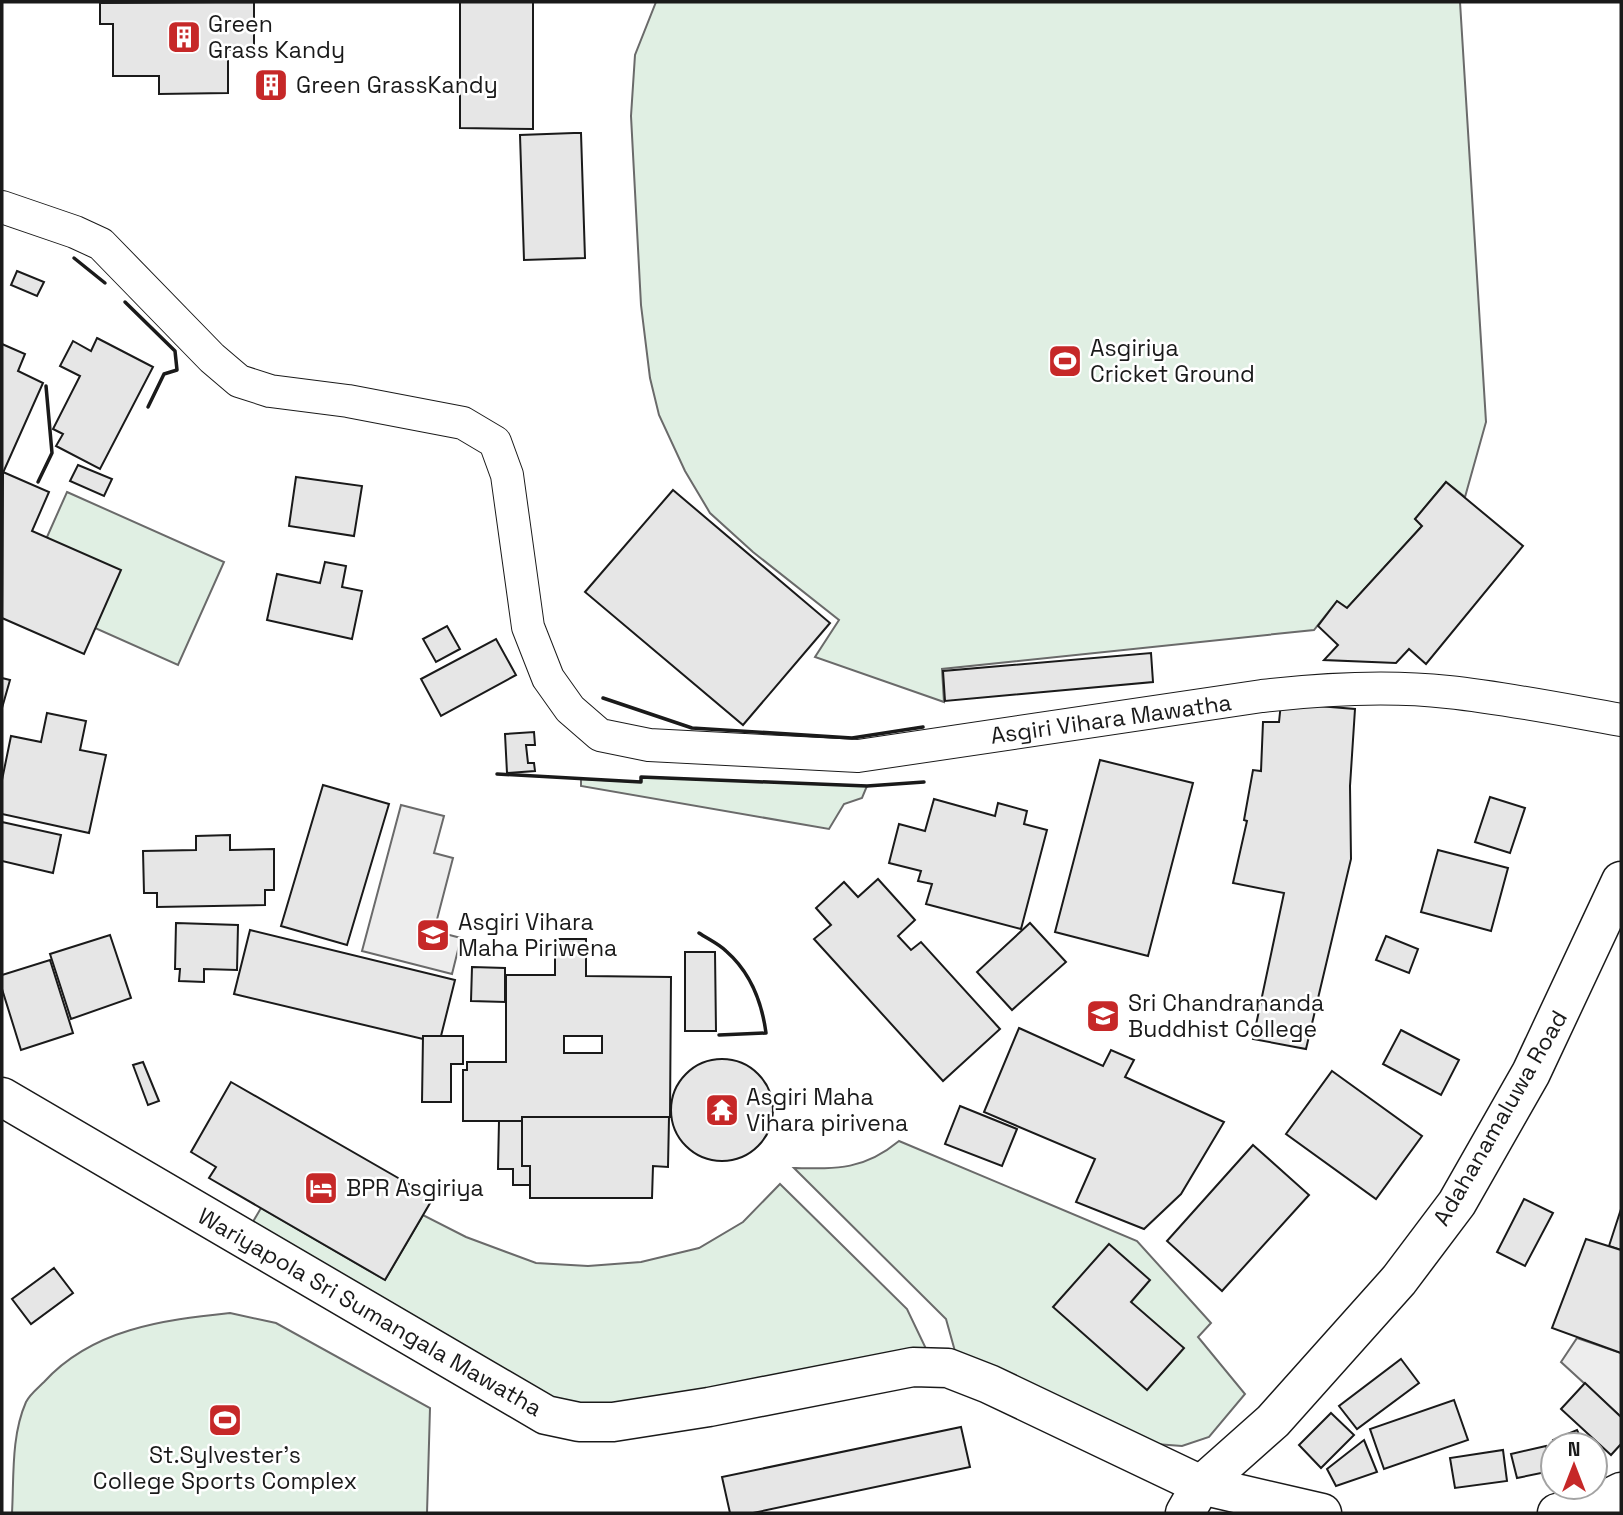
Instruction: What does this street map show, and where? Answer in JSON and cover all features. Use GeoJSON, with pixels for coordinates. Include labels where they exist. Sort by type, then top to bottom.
{"type":"FeatureCollection","features":[{"type":"Feature","properties":{"kind":"street","name":"Asgiri Vihara Mawatha"},"geometry":{"type":"LineString","coordinates":[[2,207],[75,232],[101,244],[212,358],[239,381],[270,391],[348,401],[463,423],[495,442],[508,475],[528,627],[548,678],[570,709],[600,736],[649,746],[858,755],[1262,696],[1372,688],[1448,692],[1621,720]]}},
{"type":"Feature","properties":{"kind":"street","name":"Adahanamaluwa Road"},"geometry":{"type":"LineString","coordinates":[[1193,1499],[1273,1421],[1324,1366],[1399,1280],[1457,1203],[1531,1073],[1621,881]]}},
{"type":"Feature","properties":{"kind":"street","name":"Wariyapola Sri Sumangala Mawatha"},"geometry":{"type":"LineString","coordinates":[[2,1097],[546,1415],[579,1422],[613,1422],[709,1407],[914,1367],[948,1368],[989,1384],[1193,1499],[1322,1513]]}},
{"type":"Feature","properties":{"kind":"street"},"geometry":{"type":"LineString","coordinates":[[1557,1513],[1593,1506],[1621,1492]]}},
{"type":"Feature","properties":{"kind":"green space","name":"Asgiriya Cricket Ground"},"geometry":{"type":"Polygon","coordinates":[[[656,2],[1460,2],[1486,422],[1465,497],[1446,482],[1415,519],[1422,526],[1347,608],[1337,601],[1314,630],[942,669],[944,702],[815,657],[839,620],[753,552],[710,513],[685,471],[659,415],[650,378],[641,305],[631,116],[635,55],[656,2]]]}},
{"type":"Feature","properties":{"kind":"green space"},"geometry":{"type":"Polygon","coordinates":[[[67,492],[224,562],[178,665],[95,628],[47,537],[67,492]]]}},
{"type":"Feature","properties":{"kind":"green space"},"geometry":{"type":"Polygon","coordinates":[[[641,777],[867,786],[862,798],[844,804],[829,829],[581,786],[581,779],[641,782],[641,777]]]}},
{"type":"Feature","properties":{"kind":"green space"},"geometry":{"type":"Polygon","coordinates":[[[899,1141],[1137,1241],[1211,1323],[1198,1337],[1245,1394],[1209,1437],[1182,1446],[1142,1443],[958,1362],[946,1319],[794,1168],[837,1168],[862,1163],[899,1141]]]}},
{"type":"Feature","properties":{"kind":"green space"},"geometry":{"type":"Polygon","coordinates":[[[780,1184],[907,1309],[929,1355],[664,1405],[558,1404],[247,1232],[261,1208],[385,1280],[423,1215],[466,1237],[536,1263],[588,1266],[641,1262],[699,1248],[743,1222],[780,1184]]]}},
{"type":"Feature","properties":{"kind":"green space","name":"St.Sylvester's College Sports Complex"},"geometry":{"type":"Polygon","coordinates":[[[230,1313],[276,1323],[430,1408],[427,1513],[12,1513],[14,1457],[21,1415],[30,1396],[63,1364],[84,1350],[130,1330],[179,1319],[230,1313]]]}},
{"type":"Feature","properties":{"kind":"shaded area"},"geometry":{"type":"Polygon","coordinates":[[[401,805],[444,816],[434,853],[453,858],[434,931],[461,938],[452,974],[362,951],[401,805]]]}},
{"type":"Feature","properties":{"kind":"shaded area"},"geometry":{"type":"Polygon","coordinates":[[[1577,1338],[1621,1353],[1621,1417],[1561,1362],[1577,1338]]]}},
{"type":"Feature","properties":{"kind":"building","name":"Green Grass Kandy"},"geometry":{"type":"Polygon","coordinates":[[[254,2],[254,50],[228,50],[228,93],[159,94],[159,76],[113,76],[113,24],[100,24],[100,3],[254,2]]]}},
{"type":"Feature","properties":{"kind":"building"},"geometry":{"type":"Polygon","coordinates":[[[460,2],[533,2],[533,129],[460,128],[460,2]]]}},
{"type":"Feature","properties":{"kind":"building","name":"Green GrassKandy"},"geometry":{"type":"Polygon","coordinates":[[[281,71],[283,98],[261,100],[258,73],[281,71]]]}},
{"type":"Feature","properties":{"kind":"building"},"geometry":{"type":"Polygon","coordinates":[[[581,133],[585,258],[524,260],[520,135],[581,133]]]}},
{"type":"Feature","properties":{"kind":"building"},"geometry":{"type":"Polygon","coordinates":[[[17,271],[44,282],[37,296],[11,285],[17,271]]]}},
{"type":"Feature","properties":{"kind":"building"},"geometry":{"type":"Polygon","coordinates":[[[97,338],[153,367],[100,469],[56,446],[63,434],[53,429],[80,376],[60,366],[73,341],[91,351],[97,338]]]}},
{"type":"Feature","properties":{"kind":"building"},"geometry":{"type":"Polygon","coordinates":[[[2,344],[25,354],[18,371],[43,383],[2,475],[2,344]]]}},
{"type":"Feature","properties":{"kind":"building"},"geometry":{"type":"Polygon","coordinates":[[[78,465],[112,479],[104,496],[70,481],[78,465]]]}},
{"type":"Feature","properties":{"kind":"building"},"geometry":{"type":"Polygon","coordinates":[[[3,472],[49,492],[32,531],[121,570],[84,654],[2,618],[3,472]]]}},
{"type":"Feature","properties":{"kind":"building"},"geometry":{"type":"Polygon","coordinates":[[[296,477],[362,486],[354,536],[289,526],[296,477]]]}},
{"type":"Feature","properties":{"kind":"building"},"geometry":{"type":"Polygon","coordinates":[[[1446,482],[1523,546],[1426,664],[1409,649],[1396,663],[1324,660],[1338,645],[1318,626],[1337,601],[1347,608],[1422,526],[1415,519],[1446,482]]]}},
{"type":"Feature","properties":{"kind":"building"},"geometry":{"type":"Polygon","coordinates":[[[673,490],[830,623],[743,725],[585,592],[673,490]]]}},
{"type":"Feature","properties":{"kind":"building"},"geometry":{"type":"Polygon","coordinates":[[[325,562],[346,566],[342,587],[362,591],[352,639],[267,620],[277,574],[320,583],[325,562]]]}},
{"type":"Feature","properties":{"kind":"building"},"geometry":{"type":"Polygon","coordinates":[[[447,626],[460,649],[436,662],[423,639],[447,626]]]}},
{"type":"Feature","properties":{"kind":"building"},"geometry":{"type":"Polygon","coordinates":[[[496,639],[516,675],[441,716],[421,679],[496,639]]]}},
{"type":"Feature","properties":{"kind":"building"},"geometry":{"type":"Polygon","coordinates":[[[1151,653],[1153,682],[945,701],[943,671],[1151,653]]]}},
{"type":"Feature","properties":{"kind":"building"},"geometry":{"type":"Polygon","coordinates":[[[2,678],[10,680],[2,708],[2,678]]]}},
{"type":"Feature","properties":{"kind":"building"},"geometry":{"type":"Polygon","coordinates":[[[1281,703],[1355,709],[1350,786],[1351,859],[1306,1049],[1253,1039],[1284,893],[1233,883],[1247,821],[1244,820],[1253,770],[1261,771],[1263,722],[1279,722],[1281,703]]]}},
{"type":"Feature","properties":{"kind":"building"},"geometry":{"type":"Polygon","coordinates":[[[47,713],[86,721],[80,750],[106,755],[89,833],[2,814],[2,780],[11,736],[41,742],[47,713]]]}},
{"type":"Feature","properties":{"kind":"building"},"geometry":{"type":"Polygon","coordinates":[[[534,732],[535,745],[526,745],[528,763],[534,763],[535,771],[507,773],[505,734],[534,732]]]}},
{"type":"Feature","properties":{"kind":"building"},"geometry":{"type":"Polygon","coordinates":[[[1100,760],[1193,783],[1148,956],[1055,932],[1100,760]]]}},
{"type":"Feature","properties":{"kind":"building"},"geometry":{"type":"Polygon","coordinates":[[[323,785],[389,804],[347,945],[281,926],[323,785]]]}},
{"type":"Feature","properties":{"kind":"building"},"geometry":{"type":"Polygon","coordinates":[[[1490,797],[1525,808],[1510,853],[1475,842],[1490,797]]]}},
{"type":"Feature","properties":{"kind":"building"},"geometry":{"type":"Polygon","coordinates":[[[934,799],[995,816],[998,803],[1027,811],[1024,824],[1047,830],[1021,929],[926,904],[932,884],[918,881],[921,871],[889,863],[899,824],[925,831],[934,799]]]}},
{"type":"Feature","properties":{"kind":"building"},"geometry":{"type":"Polygon","coordinates":[[[2,822],[61,835],[53,873],[2,861],[2,822]]]}},
{"type":"Feature","properties":{"kind":"building"},"geometry":{"type":"Polygon","coordinates":[[[230,835],[230,850],[274,849],[274,890],[265,890],[265,905],[157,907],[157,893],[144,893],[143,851],[196,850],[196,836],[230,835]]]}},
{"type":"Feature","properties":{"kind":"building"},"geometry":{"type":"Polygon","coordinates":[[[1438,850],[1508,868],[1491,931],[1421,912],[1438,850]]]}},
{"type":"Feature","properties":{"kind":"building"},"geometry":{"type":"Polygon","coordinates":[[[878,879],[915,920],[898,936],[911,950],[921,942],[1000,1029],[943,1081],[814,939],[831,925],[816,908],[844,882],[858,897],[878,879]]]}},
{"type":"Feature","properties":{"kind":"building"},"geometry":{"type":"Polygon","coordinates":[[[176,923],[238,925],[237,970],[204,969],[204,982],[179,981],[180,969],[175,969],[176,923]]]}},
{"type":"Feature","properties":{"kind":"building"},"geometry":{"type":"Polygon","coordinates":[[[1030,923],[1066,962],[1012,1010],[977,972],[1030,923]]]}},
{"type":"Feature","properties":{"kind":"building"},"geometry":{"type":"Polygon","coordinates":[[[250,930],[455,980],[441,1036],[423,1036],[423,1039],[234,994],[250,930]]]}},
{"type":"Feature","properties":{"kind":"building"},"geometry":{"type":"Polygon","coordinates":[[[110,935],[131,998],[71,1019],[50,954],[110,935]]]}},
{"type":"Feature","properties":{"kind":"building"},"geometry":{"type":"Polygon","coordinates":[[[1386,936],[1418,949],[1409,973],[1376,960],[1386,936]]]}},
{"type":"Feature","properties":{"kind":"building"},"geometry":{"type":"Polygon","coordinates":[[[555,939],[586,939],[586,976],[671,977],[670,1117],[522,1117],[522,1121],[463,1121],[463,1070],[467,1070],[467,1062],[506,1062],[506,975],[555,975],[555,939]],[[564,1036],[564,1053],[602,1053],[602,1036],[564,1036]]]}},
{"type":"Feature","properties":{"kind":"building"},"geometry":{"type":"Polygon","coordinates":[[[685,952],[715,952],[716,1031],[685,1031],[685,952]]]}},
{"type":"Feature","properties":{"kind":"building"},"geometry":{"type":"Polygon","coordinates":[[[50,960],[73,1033],[21,1050],[2,989],[2,975],[50,960]]]}},
{"type":"Feature","properties":{"kind":"building"},"geometry":{"type":"Polygon","coordinates":[[[472,967],[505,968],[505,1002],[471,1001],[472,967]]]}},
{"type":"Feature","properties":{"kind":"building"},"geometry":{"type":"Polygon","coordinates":[[[1019,1028],[1103,1066],[1111,1050],[1134,1060],[1125,1077],[1224,1122],[1181,1194],[1144,1229],[1076,1202],[1095,1159],[984,1112],[1019,1028]]]}},
{"type":"Feature","properties":{"kind":"building"},"geometry":{"type":"Polygon","coordinates":[[[1401,1030],[1459,1060],[1441,1095],[1383,1064],[1401,1030]]]}},
{"type":"Feature","properties":{"kind":"building"},"geometry":{"type":"Polygon","coordinates":[[[423,1036],[463,1036],[463,1064],[451,1064],[451,1102],[422,1102],[423,1036]]]}},
{"type":"Feature","properties":{"kind":"building","name":"Asgiri Maha Vihara pirivena"},"geometry":{"type":"Polygon","coordinates":[[[722,1059],[741,1063],[758,1074],[769,1091],[773,1110],[769,1129],[758,1146],[741,1157],[722,1161],[703,1157],[686,1146],[675,1129],[671,1110],[675,1091],[686,1074],[703,1063],[722,1059]]]}},
{"type":"Feature","properties":{"kind":"building"},"geometry":{"type":"Polygon","coordinates":[[[143,1062],[159,1101],[148,1105],[133,1065],[143,1062]]]}},
{"type":"Feature","properties":{"kind":"building"},"geometry":{"type":"Polygon","coordinates":[[[1332,1071],[1422,1136],[1376,1199],[1286,1134],[1332,1071]]]}},
{"type":"Feature","properties":{"kind":"building","name":"BPR Asgiriya"},"geometry":{"type":"Polygon","coordinates":[[[231,1082],[433,1198],[385,1280],[209,1178],[216,1167],[191,1152],[231,1082]]]}},
{"type":"Feature","properties":{"kind":"building"},"geometry":{"type":"Polygon","coordinates":[[[960,1106],[1017,1129],[1002,1166],[945,1144],[960,1106]]]}},
{"type":"Feature","properties":{"kind":"building"},"geometry":{"type":"Polygon","coordinates":[[[522,1117],[669,1117],[668,1167],[653,1166],[652,1198],[530,1198],[530,1166],[522,1166],[522,1117]]]}},
{"type":"Feature","properties":{"kind":"building"},"geometry":{"type":"Polygon","coordinates":[[[499,1121],[522,1121],[522,1166],[530,1166],[530,1185],[513,1185],[513,1169],[498,1169],[499,1121]]]}},
{"type":"Feature","properties":{"kind":"building"},"geometry":{"type":"Polygon","coordinates":[[[1253,1145],[1309,1195],[1222,1291],[1167,1241],[1253,1145]]]}},
{"type":"Feature","properties":{"kind":"building"},"geometry":{"type":"Polygon","coordinates":[[[1524,1199],[1553,1213],[1525,1266],[1497,1252],[1524,1199]]]}},
{"type":"Feature","properties":{"kind":"building"},"geometry":{"type":"Polygon","coordinates":[[[1621,1209],[1621,1250],[1609,1246],[1621,1209]]]}},
{"type":"Feature","properties":{"kind":"building"},"geometry":{"type":"Polygon","coordinates":[[[1586,1239],[1621,1250],[1621,1353],[1552,1328],[1586,1239]]]}},
{"type":"Feature","properties":{"kind":"building"},"geometry":{"type":"Polygon","coordinates":[[[1109,1244],[1150,1280],[1131,1302],[1184,1348],[1147,1390],[1053,1307],[1109,1244]]]}},
{"type":"Feature","properties":{"kind":"building"},"geometry":{"type":"Polygon","coordinates":[[[54,1268],[73,1293],[31,1324],[12,1299],[54,1268]]]}},
{"type":"Feature","properties":{"kind":"building"},"geometry":{"type":"Polygon","coordinates":[[[1401,1359],[1419,1383],[1357,1429],[1339,1406],[1401,1359]]]}},
{"type":"Feature","properties":{"kind":"building"},"geometry":{"type":"Polygon","coordinates":[[[1585,1383],[1621,1417],[1621,1444],[1611,1455],[1609,1431],[1585,1431],[1561,1409],[1585,1383]]]}},
{"type":"Feature","properties":{"kind":"building"},"geometry":{"type":"Polygon","coordinates":[[[1454,1400],[1468,1440],[1384,1469],[1370,1429],[1454,1400]]]}},
{"type":"Feature","properties":{"kind":"building"},"geometry":{"type":"Polygon","coordinates":[[[1331,1413],[1354,1435],[1321,1468],[1299,1445],[1331,1413]]]}},
{"type":"Feature","properties":{"kind":"building"},"geometry":{"type":"Polygon","coordinates":[[[961,1427],[970,1467],[753,1513],[730,1513],[722,1477],[961,1427]]]}},
{"type":"Feature","properties":{"kind":"building"},"geometry":{"type":"Polygon","coordinates":[[[1364,1440],[1377,1472],[1336,1486],[1327,1469],[1364,1440]]]}},
{"type":"Feature","properties":{"kind":"building"},"geometry":{"type":"Polygon","coordinates":[[[1539,1448],[1539,1473],[1517,1478],[1511,1454],[1539,1448]]]}},
{"type":"Feature","properties":{"kind":"building"},"geometry":{"type":"Polygon","coordinates":[[[1503,1450],[1507,1481],[1455,1488],[1450,1458],[1503,1450]]]}},
{"type":"Feature","properties":{"kind":"wall"},"geometry":{"type":"LineString","coordinates":[[74,258],[105,283]]}},
{"type":"Feature","properties":{"kind":"wall"},"geometry":{"type":"LineString","coordinates":[[125,302],[175,351],[177,370],[164,374],[148,407]]}},
{"type":"Feature","properties":{"kind":"wall"},"geometry":{"type":"LineString","coordinates":[[38,482],[52,453],[46,386]]}},
{"type":"Feature","properties":{"kind":"wall"},"geometry":{"type":"LineString","coordinates":[[603,698],[692,728],[852,738],[923,727]]}},
{"type":"Feature","properties":{"kind":"wall"},"geometry":{"type":"LineString","coordinates":[[497,774],[641,782],[641,777],[867,786],[924,782]]}},
{"type":"Feature","properties":{"kind":"wall"},"geometry":{"type":"LineString","coordinates":[[699,933],[723,948],[742,968],[758,999],[766,1033],[719,1035]]}},
{"type":"Feature","properties":{"kind":"place","name":"Green Grass Kandy"},"geometry":{"type":"Point","coordinates":[184,37]}},
{"type":"Feature","properties":{"kind":"place","name":"Green GrassKandy"},"geometry":{"type":"Point","coordinates":[271,85]}},
{"type":"Feature","properties":{"kind":"place","name":"Asgiriya Cricket Ground"},"geometry":{"type":"Point","coordinates":[1065,361]}},
{"type":"Feature","properties":{"kind":"place","name":"Asgiri Vihara Maha Piriwena"},"geometry":{"type":"Point","coordinates":[433,935]}},
{"type":"Feature","properties":{"kind":"place","name":"Sri Chandrananda Buddhist College"},"geometry":{"type":"Point","coordinates":[1103,1016]}},
{"type":"Feature","properties":{"kind":"place","name":"Asgiri Maha Vihara pirivena"},"geometry":{"type":"Point","coordinates":[722,1110]}},
{"type":"Feature","properties":{"kind":"place","name":"BPR Asgiriya"},"geometry":{"type":"Point","coordinates":[321,1188]}},
{"type":"Feature","properties":{"kind":"place","name":"St.Sylvester's College Sports Complex"},"geometry":{"type":"Point","coordinates":[225,1420]}}]}
